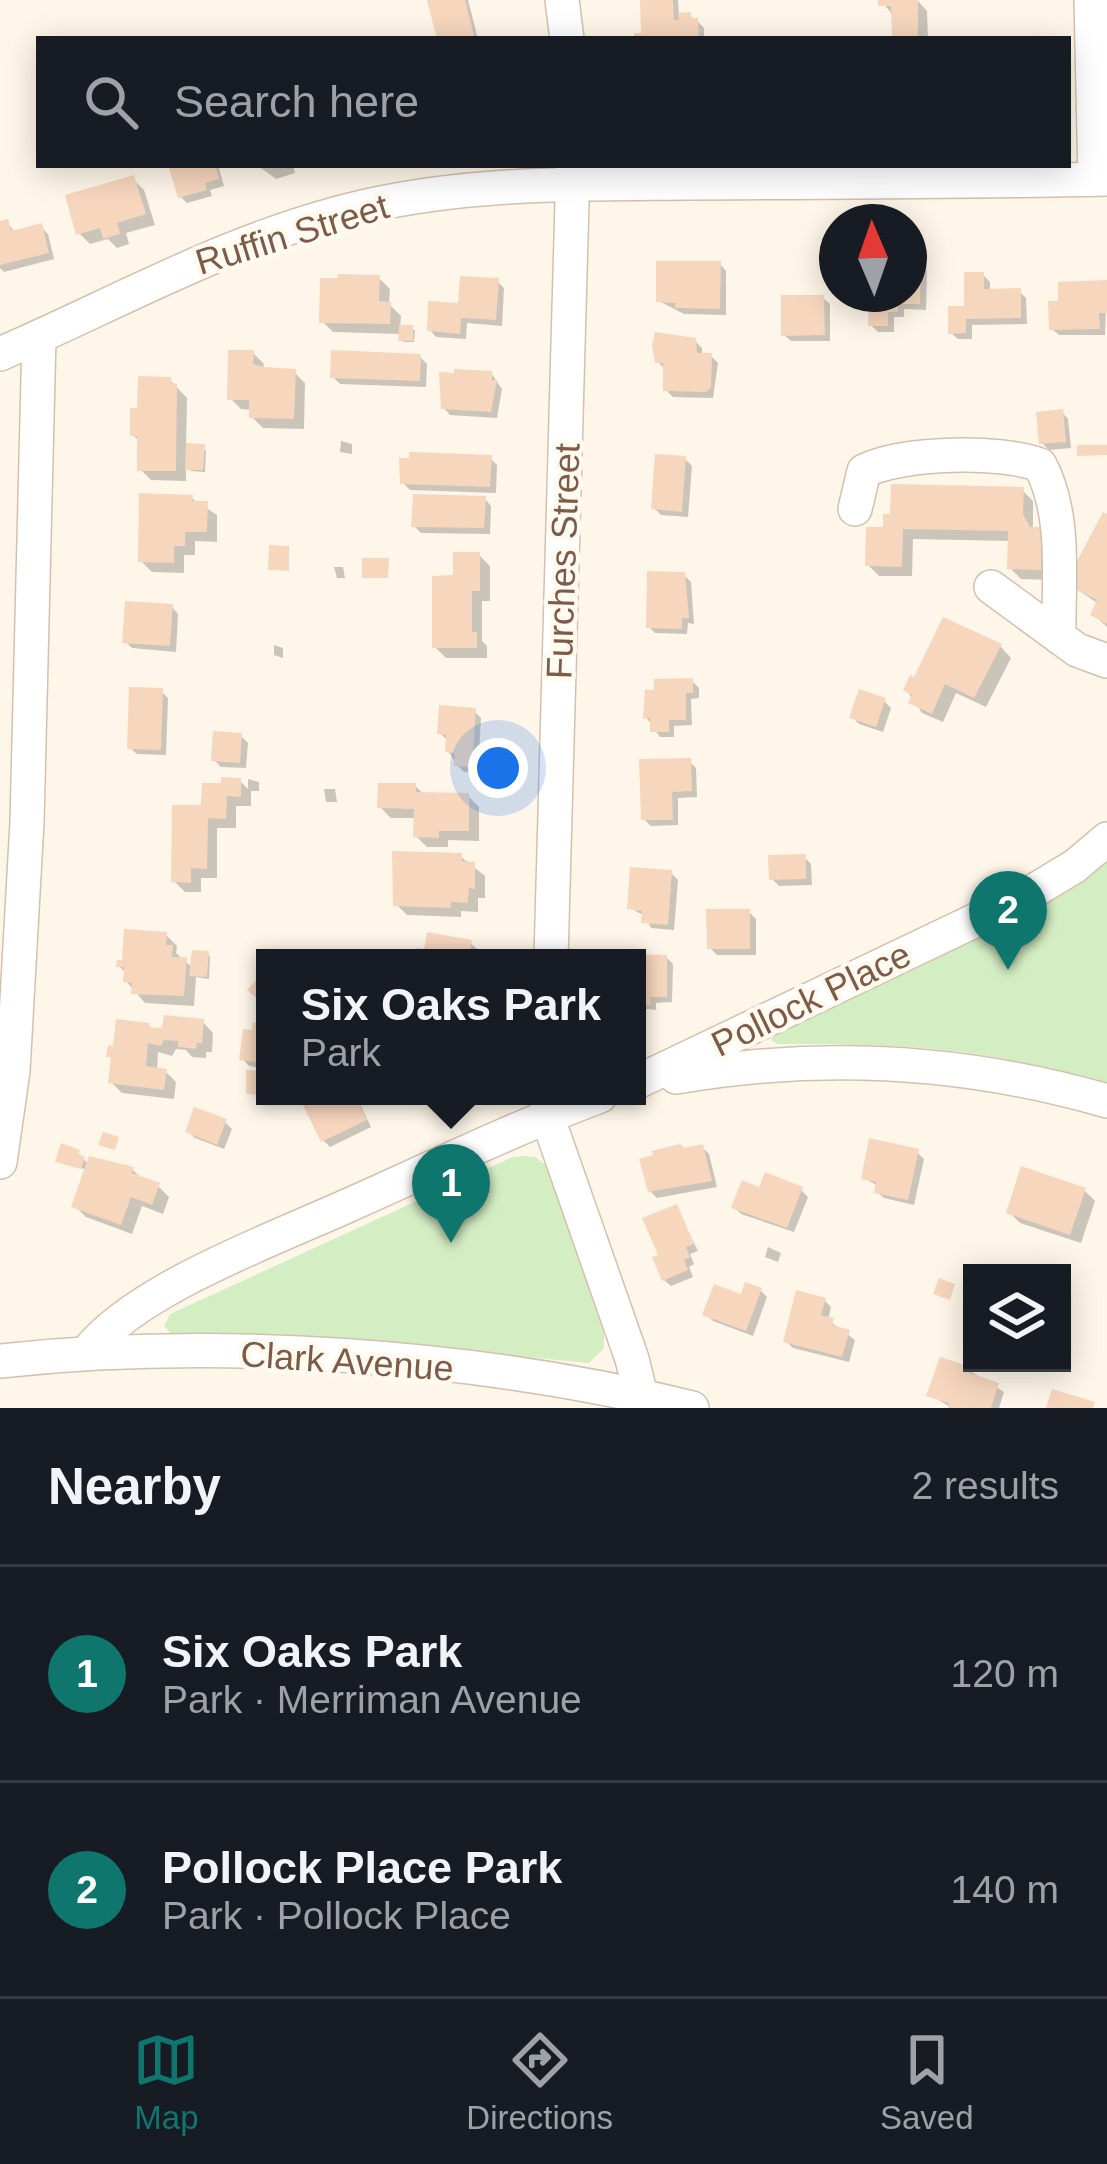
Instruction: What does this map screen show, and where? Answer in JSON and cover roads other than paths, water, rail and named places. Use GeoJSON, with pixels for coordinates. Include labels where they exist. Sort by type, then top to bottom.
{"type":"FeatureCollection","features":[{"type":"Feature","properties":{"kind":"street"},"geometry":{"type":"LineString","coordinates":[[562,0],[567,36]]}},
{"type":"Feature","properties":{"kind":"street"},"geometry":{"type":"LineString","coordinates":[[1091,0],[1101,179]]}},
{"type":"Feature","properties":{"kind":"street","name":"Ruffin Street"},"geometry":{"type":"LineString","coordinates":[[0,354],[175,271],[359,208],[476,188],[573,174],[1101,179]]}},
{"type":"Feature","properties":{"kind":"street","name":"Furches Street"},"geometry":{"type":"LineString","coordinates":[[551,949],[573,174]]}},
{"type":"Feature","properties":{"kind":"street"},"geometry":{"type":"LineString","coordinates":[[0,1162],[13,1071],[27,822],[39,338]]}},
{"type":"Feature","properties":{"kind":"street"},"geometry":{"type":"LineString","coordinates":[[855,508],[864,471],[878,464],[959,456],[1019,457],[1040,465],[1054,490],[1057,514],[1059,637]]}},
{"type":"Feature","properties":{"kind":"street"},"geometry":{"type":"LineString","coordinates":[[991,587],[1077,650],[1107,661]]}},
{"type":"Feature","properties":{"kind":"street","name":"Pollock Place"},"geometry":{"type":"LineString","coordinates":[[646,1079],[1022,898],[1075,866],[1107,839]]}},
{"type":"Feature","properties":{"kind":"street"},"geometry":{"type":"LineString","coordinates":[[646,1082],[778,1063],[880,1062],[987,1072],[1107,1101]]}},
{"type":"Feature","properties":{"kind":"street"},"geometry":{"type":"LineString","coordinates":[[88,1352],[134,1308],[547,1106],[620,1319],[639,1402]]}},
{"type":"Feature","properties":{"kind":"street","name":"Clark Avenue"},"geometry":{"type":"LineString","coordinates":[[0,1361],[88,1352],[320,1355],[452,1367],[692,1408]]}},
{"type":"Feature","properties":{"kind":"place","name":"Pollock Place Park"},"geometry":{"type":"Point","coordinates":[1008,970]}},
{"type":"Feature","properties":{"kind":"place","name":"Six Oaks Park"},"geometry":{"type":"Point","coordinates":[451,1243]}}]}
